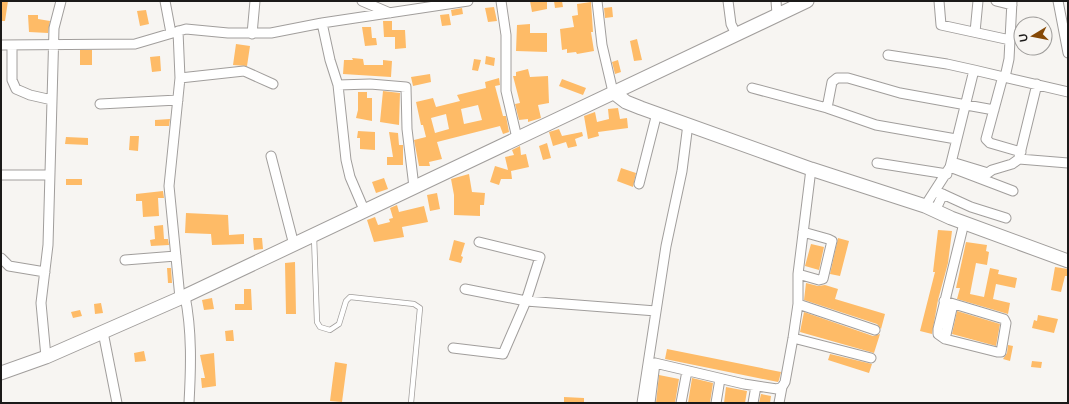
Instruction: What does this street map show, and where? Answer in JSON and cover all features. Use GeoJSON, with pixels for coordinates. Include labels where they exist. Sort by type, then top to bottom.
{"type":"FeatureCollection","features":[{"type":"Feature","properties":{"kind":"main road"},"geometry":{"type":"LineString","coordinates":[[1,373],[46,357],[183,297],[365,212],[613,92],[807,1]]}},
{"type":"Feature","properties":{"kind":"main road"},"geometry":{"type":"LineString","coordinates":[[613,92],[626,102],[811,168],[930,208],[964,223],[1068,261]]}},
{"type":"Feature","properties":{"kind":"street"},"geometry":{"type":"LineString","coordinates":[[46,357],[41,303],[48,245],[54,28],[61,1]]}},
{"type":"Feature","properties":{"kind":"street"},"geometry":{"type":"LineString","coordinates":[[165,1],[174,32],[180,78],[169,186],[176,256],[183,297],[190,318],[191,348],[189,403]]}},
{"type":"Feature","properties":{"kind":"street"},"geometry":{"type":"LineString","coordinates":[[252,34],[255,1]]}},
{"type":"Feature","properties":{"kind":"street"},"geometry":{"type":"LineString","coordinates":[[362,1],[390,13]]}},
{"type":"Feature","properties":{"kind":"street"},"geometry":{"type":"LineString","coordinates":[[1,45],[135,44],[186,29],[252,34],[271,33],[322,23],[468,1]]}},
{"type":"Feature","properties":{"kind":"street"},"geometry":{"type":"LineString","coordinates":[[501,1],[506,35],[506,91],[517,138]]}},
{"type":"Feature","properties":{"kind":"street"},"geometry":{"type":"LineString","coordinates":[[597,1],[602,45],[613,92]]}},
{"type":"Feature","properties":{"kind":"street"},"geometry":{"type":"LineString","coordinates":[[728,1],[731,24],[736,34]]}},
{"type":"Feature","properties":{"kind":"street"},"geometry":{"type":"LineString","coordinates":[[776,1],[777,14]]}},
{"type":"Feature","properties":{"kind":"street"},"geometry":{"type":"LineString","coordinates":[[939,1],[941,26],[1010,40]]}},
{"type":"Feature","properties":{"kind":"street"},"geometry":{"type":"LineString","coordinates":[[975,32],[978,1]]}},
{"type":"Feature","properties":{"kind":"street"},"geometry":{"type":"LineString","coordinates":[[996,1],[1012,3],[1009,59],[986,139],[987,142],[1020,156],[1068,163]]}},
{"type":"Feature","properties":{"kind":"street"},"geometry":{"type":"LineString","coordinates":[[1058,1],[1068,53]]}},
{"type":"Feature","properties":{"kind":"street"},"geometry":{"type":"LineString","coordinates":[[322,23],[330,60],[338,85],[346,160],[350,177],[365,212]]}},
{"type":"Feature","properties":{"kind":"street"},"geometry":{"type":"LineString","coordinates":[[12,45],[12,80],[16,89],[30,95],[52,100]]}},
{"type":"Feature","properties":{"kind":"street"},"geometry":{"type":"LineString","coordinates":[[888,55],[947,64],[1037,84],[1053,90],[1068,92]]}},
{"type":"Feature","properties":{"kind":"street"},"geometry":{"type":"LineString","coordinates":[[930,208],[950,168],[974,70]]}},
{"type":"Feature","properties":{"kind":"street"},"geometry":{"type":"LineString","coordinates":[[180,78],[244,71],[273,84]]}},
{"type":"Feature","properties":{"kind":"street"},"geometry":{"type":"LineString","coordinates":[[826,108],[832,82],[839,78],[848,78],[900,93],[994,110]]}},
{"type":"Feature","properties":{"kind":"street"},"geometry":{"type":"LineString","coordinates":[[338,85],[370,84],[406,87],[407,129],[414,187]]}},
{"type":"Feature","properties":{"kind":"street"},"geometry":{"type":"LineString","coordinates":[[984,176],[1020,156],[1037,84]]}},
{"type":"Feature","properties":{"kind":"street"},"geometry":{"type":"LineString","coordinates":[[752,88],[826,108],[876,125],[956,139]]}},
{"type":"Feature","properties":{"kind":"street"},"geometry":{"type":"LineString","coordinates":[[100,104],[178,100]]}},
{"type":"Feature","properties":{"kind":"street"},"geometry":{"type":"LineString","coordinates":[[639,184],[657,113]]}},
{"type":"Feature","properties":{"kind":"street"},"geometry":{"type":"LineString","coordinates":[[650,403],[656,311],[666,246],[682,171],[688,124]]}},
{"type":"Feature","properties":{"kind":"street"},"geometry":{"type":"LineString","coordinates":[[271,156],[294,245]]}},
{"type":"Feature","properties":{"kind":"street"},"geometry":{"type":"LineString","coordinates":[[876,162],[950,168],[984,176],[1012,191]]}},
{"type":"Feature","properties":{"kind":"street"},"geometry":{"type":"LineString","coordinates":[[779,403],[787,372],[798,304],[798,274],[811,168]]}},
{"type":"Feature","properties":{"kind":"street"},"geometry":{"type":"LineString","coordinates":[[1,175],[49,175]]}},
{"type":"Feature","properties":{"kind":"street"},"geometry":{"type":"LineString","coordinates":[[939,192],[971,207],[1006,218]]}},
{"type":"Feature","properties":{"kind":"street"},"geometry":{"type":"LineString","coordinates":[[949,303],[1004,319],[1006,323],[1003,349],[1001,352],[945,338],[938,334],[938,329],[949,303],[964,223]]}},
{"type":"Feature","properties":{"kind":"street"},"geometry":{"type":"LineString","coordinates":[[798,274],[819,280],[823,279],[832,242],[828,239],[803,232]]}},
{"type":"Feature","properties":{"kind":"street"},"geometry":{"type":"LineString","coordinates":[[454,348],[503,354],[526,301],[540,257],[479,242]]}},
{"type":"Feature","properties":{"kind":"street"},"geometry":{"type":"LineString","coordinates":[[125,260],[176,256]]}},
{"type":"Feature","properties":{"kind":"street"},"geometry":{"type":"LineString","coordinates":[[1,258],[9,266],[45,272]]}},
{"type":"Feature","properties":{"kind":"street"},"geometry":{"type":"LineString","coordinates":[[465,289],[526,301],[656,311]]}},
{"type":"Feature","properties":{"kind":"street"},"geometry":{"type":"LineString","coordinates":[[798,304],[875,330]]}},
{"type":"Feature","properties":{"kind":"street"},"geometry":{"type":"LineString","coordinates":[[103,332],[117,403]]}},
{"type":"Feature","properties":{"kind":"street"},"geometry":{"type":"LineString","coordinates":[[793,338],[871,358]]}},
{"type":"Feature","properties":{"kind":"street"},"geometry":{"type":"LineString","coordinates":[[652,361],[720,379],[777,389],[782,387]]}},
{"type":"Feature","properties":{"kind":"street"},"geometry":{"type":"LineString","coordinates":[[642,403],[652,361]]}},
{"type":"Feature","properties":{"kind":"street"},"geometry":{"type":"LineString","coordinates":[[681,403],[687,371]]}},
{"type":"Feature","properties":{"kind":"street"},"geometry":{"type":"LineString","coordinates":[[716,403],[720,379]]}},
{"type":"Feature","properties":{"kind":"street"},"geometry":{"type":"LineString","coordinates":[[754,403],[756,386]]}},
{"type":"Feature","properties":{"kind":"lane"},"geometry":{"type":"LineString","coordinates":[[314,236],[317,322],[320,326],[330,330],[335,328],[339,324],[346,301],[350,297],[414,304],[420,308],[411,403]]}},
{"type":"Feature","properties":{"kind":"building"},"geometry":{"type":"Polygon","coordinates":[[[1,1],[8,1],[5,21],[1,21],[1,1]]]}},
{"type":"Feature","properties":{"kind":"building"},"geometry":{"type":"Polygon","coordinates":[[[530,1],[547,1],[547,9],[532,12],[530,1]]]}},
{"type":"Feature","properties":{"kind":"building"},"geometry":{"type":"Polygon","coordinates":[[[554,1],[562,1],[563,7],[555,8],[554,1]]]}},
{"type":"Feature","properties":{"kind":"building"},"geometry":{"type":"Polygon","coordinates":[[[591,2],[593,32],[591,32],[594,51],[577,54],[576,52],[567,53],[567,49],[562,50],[560,29],[574,27],[572,16],[578,15],[577,4],[591,2]]]}},
{"type":"Feature","properties":{"kind":"building"},"geometry":{"type":"Polygon","coordinates":[[[494,7],[497,21],[488,22],[485,8],[494,7]]]}},
{"type":"Feature","properties":{"kind":"building"},"geometry":{"type":"Polygon","coordinates":[[[612,7],[613,17],[605,18],[604,8],[612,7]]]}},
{"type":"Feature","properties":{"kind":"building"},"geometry":{"type":"Polygon","coordinates":[[[462,8],[463,14],[452,16],[451,10],[462,8]]]}},
{"type":"Feature","properties":{"kind":"building"},"geometry":{"type":"Polygon","coordinates":[[[146,10],[149,24],[140,26],[137,11],[146,10]]]}},
{"type":"Feature","properties":{"kind":"building"},"geometry":{"type":"Polygon","coordinates":[[[449,14],[451,25],[442,26],[440,15],[449,14]]]}},
{"type":"Feature","properties":{"kind":"building"},"geometry":{"type":"Polygon","coordinates":[[[28,15],[38,15],[38,19],[50,21],[48,33],[29,32],[28,15]]]}},
{"type":"Feature","properties":{"kind":"building"},"geometry":{"type":"Polygon","coordinates":[[[383,21],[392,21],[392,30],[405,30],[406,48],[395,49],[395,37],[384,37],[383,21]]]}},
{"type":"Feature","properties":{"kind":"building"},"geometry":{"type":"Polygon","coordinates":[[[530,24],[530,33],[547,33],[547,52],[516,51],[517,25],[530,24]]]}},
{"type":"Feature","properties":{"kind":"building"},"geometry":{"type":"Polygon","coordinates":[[[362,27],[371,27],[372,38],[376,38],[377,45],[365,46],[362,27]]]}},
{"type":"Feature","properties":{"kind":"building"},"geometry":{"type":"Polygon","coordinates":[[[637,39],[642,60],[634,61],[630,41],[637,39]]]}},
{"type":"Feature","properties":{"kind":"building"},"geometry":{"type":"Polygon","coordinates":[[[236,44],[250,46],[247,66],[233,65],[236,44]]]}},
{"type":"Feature","properties":{"kind":"building"},"geometry":{"type":"Polygon","coordinates":[[[80,50],[92,50],[92,65],[80,65],[80,50]]]}},
{"type":"Feature","properties":{"kind":"building"},"geometry":{"type":"Polygon","coordinates":[[[160,56],[161,71],[152,72],[150,57],[160,56]]]}},
{"type":"Feature","properties":{"kind":"building"},"geometry":{"type":"Polygon","coordinates":[[[486,56],[495,58],[494,66],[485,64],[486,56]]]}},
{"type":"Feature","properties":{"kind":"building"},"geometry":{"type":"Polygon","coordinates":[[[352,58],[363,59],[364,65],[383,65],[383,60],[392,61],[391,77],[343,74],[344,60],[353,60],[352,58]]]}},
{"type":"Feature","properties":{"kind":"building"},"geometry":{"type":"Polygon","coordinates":[[[474,59],[481,60],[478,71],[472,70],[474,59]]]}},
{"type":"Feature","properties":{"kind":"building"},"geometry":{"type":"Polygon","coordinates":[[[618,60],[621,72],[615,74],[612,62],[618,60]]]}},
{"type":"Feature","properties":{"kind":"building"},"geometry":{"type":"Polygon","coordinates":[[[528,69],[530,77],[548,76],[549,103],[538,105],[541,118],[528,122],[528,119],[519,120],[515,104],[520,103],[513,76],[516,76],[516,72],[528,69]]]}},
{"type":"Feature","properties":{"kind":"building"},"geometry":{"type":"Polygon","coordinates":[[[430,74],[431,82],[413,86],[411,77],[430,74]]]}},
{"type":"Feature","properties":{"kind":"building"},"geometry":{"type":"Polygon","coordinates":[[[499,78],[500,85],[495,86],[503,116],[506,116],[509,132],[503,134],[500,126],[437,142],[442,159],[429,162],[430,166],[419,166],[414,140],[426,137],[423,125],[421,125],[416,102],[433,98],[436,107],[460,101],[457,95],[486,88],[485,82],[499,78]],[[478,105],[461,109],[464,124],[482,120],[478,105]],[[446,114],[431,118],[435,133],[449,129],[446,114]]]}},
{"type":"Feature","properties":{"kind":"building"},"geometry":{"type":"Polygon","coordinates":[[[562,79],[586,88],[583,95],[559,86],[562,79]]]}},
{"type":"Feature","properties":{"kind":"building"},"geometry":{"type":"Polygon","coordinates":[[[383,91],[400,93],[399,125],[380,122],[383,91]]]}},
{"type":"Feature","properties":{"kind":"building"},"geometry":{"type":"Polygon","coordinates":[[[358,92],[367,92],[367,98],[372,98],[372,121],[356,118],[358,110],[358,92]]]}},
{"type":"Feature","properties":{"kind":"building"},"geometry":{"type":"Polygon","coordinates":[[[618,108],[620,119],[627,118],[628,128],[598,132],[599,136],[588,139],[584,116],[595,112],[597,122],[609,119],[608,109],[618,108]]]}},
{"type":"Feature","properties":{"kind":"building"},"geometry":{"type":"Polygon","coordinates":[[[170,119],[169,126],[155,126],[155,120],[170,119]]]}},
{"type":"Feature","properties":{"kind":"building"},"geometry":{"type":"Polygon","coordinates":[[[559,129],[562,136],[582,132],[583,136],[575,139],[577,146],[568,148],[566,142],[553,146],[549,132],[559,129]]]}},
{"type":"Feature","properties":{"kind":"building"},"geometry":{"type":"Polygon","coordinates":[[[358,131],[375,132],[375,150],[360,149],[360,138],[357,138],[358,131]]]}},
{"type":"Feature","properties":{"kind":"building"},"geometry":{"type":"Polygon","coordinates":[[[389,132],[398,133],[399,145],[403,145],[403,165],[387,165],[387,157],[393,157],[389,132]]]}},
{"type":"Feature","properties":{"kind":"building"},"geometry":{"type":"Polygon","coordinates":[[[130,136],[139,136],[138,151],[129,150],[130,136]]]}},
{"type":"Feature","properties":{"kind":"building"},"geometry":{"type":"Polygon","coordinates":[[[66,137],[88,138],[88,145],[65,144],[66,137]]]}},
{"type":"Feature","properties":{"kind":"building"},"geometry":{"type":"Polygon","coordinates":[[[547,143],[551,158],[543,160],[539,146],[547,143]]]}},
{"type":"Feature","properties":{"kind":"building"},"geometry":{"type":"Polygon","coordinates":[[[520,146],[521,155],[526,154],[529,167],[511,171],[512,179],[501,179],[499,185],[490,182],[495,166],[508,170],[505,157],[514,155],[512,150],[520,146]]]}},
{"type":"Feature","properties":{"kind":"building"},"geometry":{"type":"Polygon","coordinates":[[[621,168],[636,173],[633,187],[617,181],[621,168]]]}},
{"type":"Feature","properties":{"kind":"building"},"geometry":{"type":"Polygon","coordinates":[[[469,174],[472,192],[485,193],[484,205],[480,205],[480,216],[454,215],[454,195],[451,179],[469,174]]]}},
{"type":"Feature","properties":{"kind":"building"},"geometry":{"type":"Polygon","coordinates":[[[384,178],[388,189],[376,193],[372,182],[384,178]]]}},
{"type":"Feature","properties":{"kind":"building"},"geometry":{"type":"Polygon","coordinates":[[[66,179],[82,179],[82,185],[66,185],[66,179]]]}},
{"type":"Feature","properties":{"kind":"building"},"geometry":{"type":"Polygon","coordinates":[[[163,191],[164,198],[158,198],[159,216],[143,217],[142,201],[136,201],[136,194],[163,191]]]}},
{"type":"Feature","properties":{"kind":"building"},"geometry":{"type":"Polygon","coordinates":[[[437,193],[440,209],[430,211],[427,195],[437,193]]]}},
{"type":"Feature","properties":{"kind":"building"},"geometry":{"type":"Polygon","coordinates":[[[397,205],[399,212],[424,206],[428,222],[402,227],[404,237],[374,242],[367,220],[375,217],[378,225],[390,222],[389,219],[393,218],[390,208],[397,205]]]}},
{"type":"Feature","properties":{"kind":"building"},"geometry":{"type":"Polygon","coordinates":[[[186,213],[228,215],[229,235],[244,234],[244,244],[212,245],[211,234],[185,233],[186,213]]]}},
{"type":"Feature","properties":{"kind":"building"},"geometry":{"type":"Polygon","coordinates":[[[163,225],[164,239],[168,239],[169,245],[151,246],[150,240],[155,239],[154,226],[163,225]]]}},
{"type":"Feature","properties":{"kind":"building"},"geometry":{"type":"Polygon","coordinates":[[[938,230],[952,231],[948,263],[938,300],[932,334],[920,331],[935,272],[933,272],[938,230]]]}},
{"type":"Feature","properties":{"kind":"building"},"geometry":{"type":"Polygon","coordinates":[[[253,238],[262,238],[263,249],[254,250],[253,238]]]}},
{"type":"Feature","properties":{"kind":"building"},"geometry":{"type":"Polygon","coordinates":[[[838,238],[849,241],[840,276],[830,274],[838,238]]]}},
{"type":"Feature","properties":{"kind":"building"},"geometry":{"type":"Polygon","coordinates":[[[454,240],[465,243],[461,256],[463,257],[461,263],[449,260],[454,240]]]}},
{"type":"Feature","properties":{"kind":"building"},"geometry":{"type":"Polygon","coordinates":[[[966,242],[987,245],[986,251],[989,252],[987,265],[976,263],[970,294],[984,297],[990,268],[999,270],[998,274],[1017,278],[1015,288],[996,284],[993,299],[1010,303],[1008,314],[957,299],[960,288],[956,288],[966,242]]]}},
{"type":"Feature","properties":{"kind":"building"},"geometry":{"type":"Polygon","coordinates":[[[811,244],[824,247],[819,270],[805,266],[811,244]]]}},
{"type":"Feature","properties":{"kind":"building"},"geometry":{"type":"Polygon","coordinates":[[[295,262],[296,314],[286,314],[285,263],[295,262]]]}},
{"type":"Feature","properties":{"kind":"building"},"geometry":{"type":"Polygon","coordinates":[[[1055,267],[1068,269],[1061,292],[1051,290],[1055,267]]]}},
{"type":"Feature","properties":{"kind":"building"},"geometry":{"type":"Polygon","coordinates":[[[167,268],[171,268],[172,283],[168,283],[167,268]]]}},
{"type":"Feature","properties":{"kind":"building"},"geometry":{"type":"Polygon","coordinates":[[[806,283],[818,286],[825,285],[838,289],[835,299],[885,314],[881,329],[877,324],[804,300],[806,283]]]}},
{"type":"Feature","properties":{"kind":"building"},"geometry":{"type":"Polygon","coordinates":[[[244,289],[251,289],[252,310],[235,310],[235,304],[244,304],[244,289]]]}},
{"type":"Feature","properties":{"kind":"building"},"geometry":{"type":"Polygon","coordinates":[[[212,298],[214,309],[204,310],[202,300],[212,298]]]}},
{"type":"Feature","properties":{"kind":"building"},"geometry":{"type":"Polygon","coordinates":[[[101,303],[103,313],[95,314],[94,304],[101,303]]]}},
{"type":"Feature","properties":{"kind":"building"},"geometry":{"type":"Polygon","coordinates":[[[80,310],[82,316],[73,318],[71,312],[80,310]]]}},
{"type":"Feature","properties":{"kind":"building"},"geometry":{"type":"Polygon","coordinates":[[[957,311],[1000,324],[996,346],[952,334],[957,311]]]}},
{"type":"Feature","properties":{"kind":"building"},"geometry":{"type":"Polygon","coordinates":[[[804,312],[873,336],[880,334],[874,353],[800,332],[804,312]]]}},
{"type":"Feature","properties":{"kind":"building"},"geometry":{"type":"Polygon","coordinates":[[[1038,315],[1058,319],[1054,333],[1032,328],[1034,320],[1037,321],[1038,315]]]}},
{"type":"Feature","properties":{"kind":"building"},"geometry":{"type":"Polygon","coordinates":[[[233,330],[234,341],[226,341],[225,331],[233,330]]]}},
{"type":"Feature","properties":{"kind":"building"},"geometry":{"type":"Polygon","coordinates":[[[1008,345],[1013,346],[1010,361],[1003,359],[1007,353],[1008,345]]]}},
{"type":"Feature","properties":{"kind":"building"},"geometry":{"type":"Polygon","coordinates":[[[667,349],[781,372],[778,382],[665,359],[667,349]]]}},
{"type":"Feature","properties":{"kind":"building"},"geometry":{"type":"Polygon","coordinates":[[[144,351],[146,361],[135,362],[134,353],[144,351]]]}},
{"type":"Feature","properties":{"kind":"building"},"geometry":{"type":"Polygon","coordinates":[[[214,353],[216,386],[202,388],[201,378],[205,378],[200,355],[214,353]]]}},
{"type":"Feature","properties":{"kind":"building"},"geometry":{"type":"Polygon","coordinates":[[[830,354],[872,364],[869,373],[828,360],[830,354]]]}},
{"type":"Feature","properties":{"kind":"building"},"geometry":{"type":"Polygon","coordinates":[[[1032,361],[1042,362],[1041,368],[1031,367],[1032,361]]]}},
{"type":"Feature","properties":{"kind":"building"},"geometry":{"type":"Polygon","coordinates":[[[335,362],[347,364],[342,402],[330,401],[335,362]]]}},
{"type":"Feature","properties":{"kind":"building"},"geometry":{"type":"Polygon","coordinates":[[[659,375],[679,379],[675,403],[656,403],[659,375]]]}},
{"type":"Feature","properties":{"kind":"building"},"geometry":{"type":"Polygon","coordinates":[[[692,378],[713,383],[710,403],[688,403],[692,378]]]}},
{"type":"Feature","properties":{"kind":"building"},"geometry":{"type":"Polygon","coordinates":[[[726,387],[747,391],[745,403],[724,403],[726,387]]]}},
{"type":"Feature","properties":{"kind":"building"},"geometry":{"type":"Polygon","coordinates":[[[761,394],[771,396],[770,403],[759,403],[761,394]]]}},
{"type":"Feature","properties":{"kind":"building"},"geometry":{"type":"Polygon","coordinates":[[[564,397],[584,398],[584,403],[564,403],[564,397]]]}}]}
